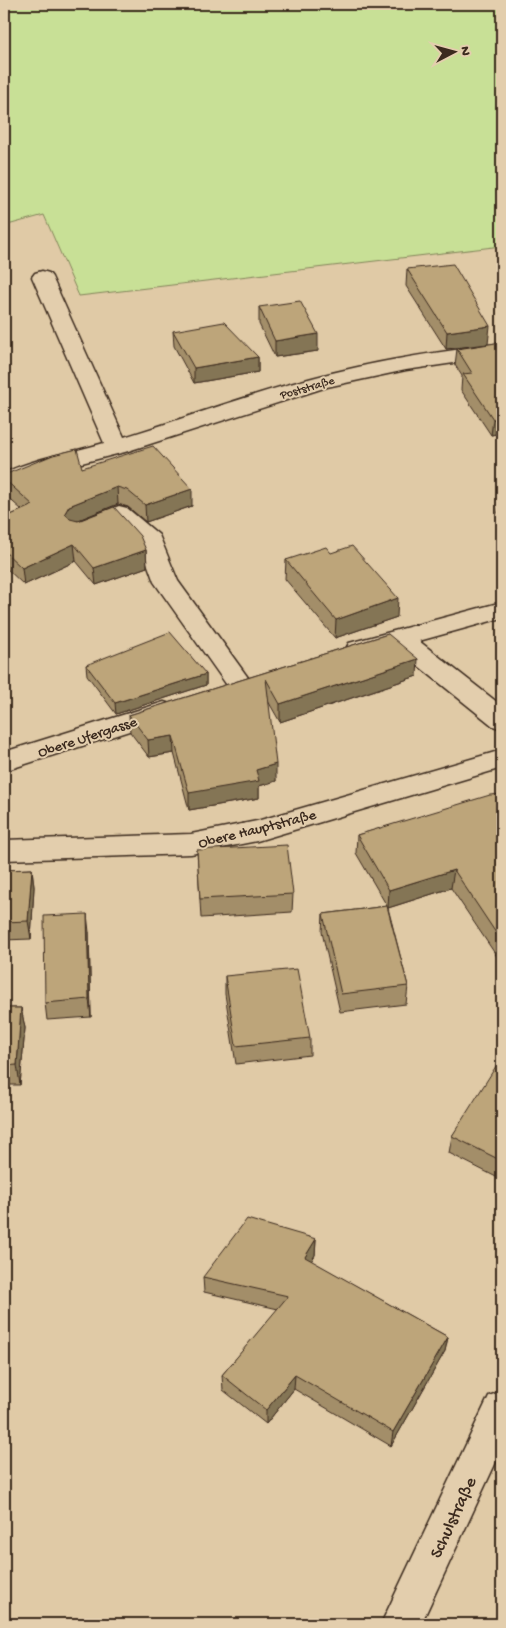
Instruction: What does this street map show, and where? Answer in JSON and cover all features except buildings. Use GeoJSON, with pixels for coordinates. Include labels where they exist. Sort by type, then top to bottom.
{"type":"FeatureCollection","features":[{"type":"Feature","properties":{"kind":"street"},"geometry":{"type":"LineString","coordinates":[[42,277],[117,447]]}},
{"type":"Feature","properties":{"kind":"street","name":"Poststraße"},"geometry":{"type":"LineString","coordinates":[[4,482],[20,473],[117,447],[237,407],[349,375],[441,357],[502,350]]}},
{"type":"Feature","properties":{"kind":"street"},"geometry":{"type":"LineString","coordinates":[[80,529],[119,513],[151,540],[166,582],[249,682],[213,694]]}},
{"type":"Feature","properties":{"kind":"street"},"geometry":{"type":"LineString","coordinates":[[333,656],[502,610]]}},
{"type":"Feature","properties":{"kind":"street"},"geometry":{"type":"LineString","coordinates":[[399,637],[502,720]]}},
{"type":"Feature","properties":{"kind":"street","name":"Obere Ufergasse"},"geometry":{"type":"LineString","coordinates":[[4,762],[105,731],[186,703]]}},
{"type":"Feature","properties":{"kind":"street","name":"Obere Hauptstraße"},"geometry":{"type":"LineString","coordinates":[[4,850],[191,844],[257,831],[502,759]]}},
{"type":"Feature","properties":{"kind":"street","name":"Schulstraße"},"geometry":{"type":"LineString","coordinates":[[401,1624],[502,1409]]}},
{"type":"Feature","properties":{"kind":"green space"},"geometry":{"type":"Polygon","coordinates":[[[4,4],[502,4],[502,246],[79,296],[44,215],[4,226],[4,4]]]}}]}
